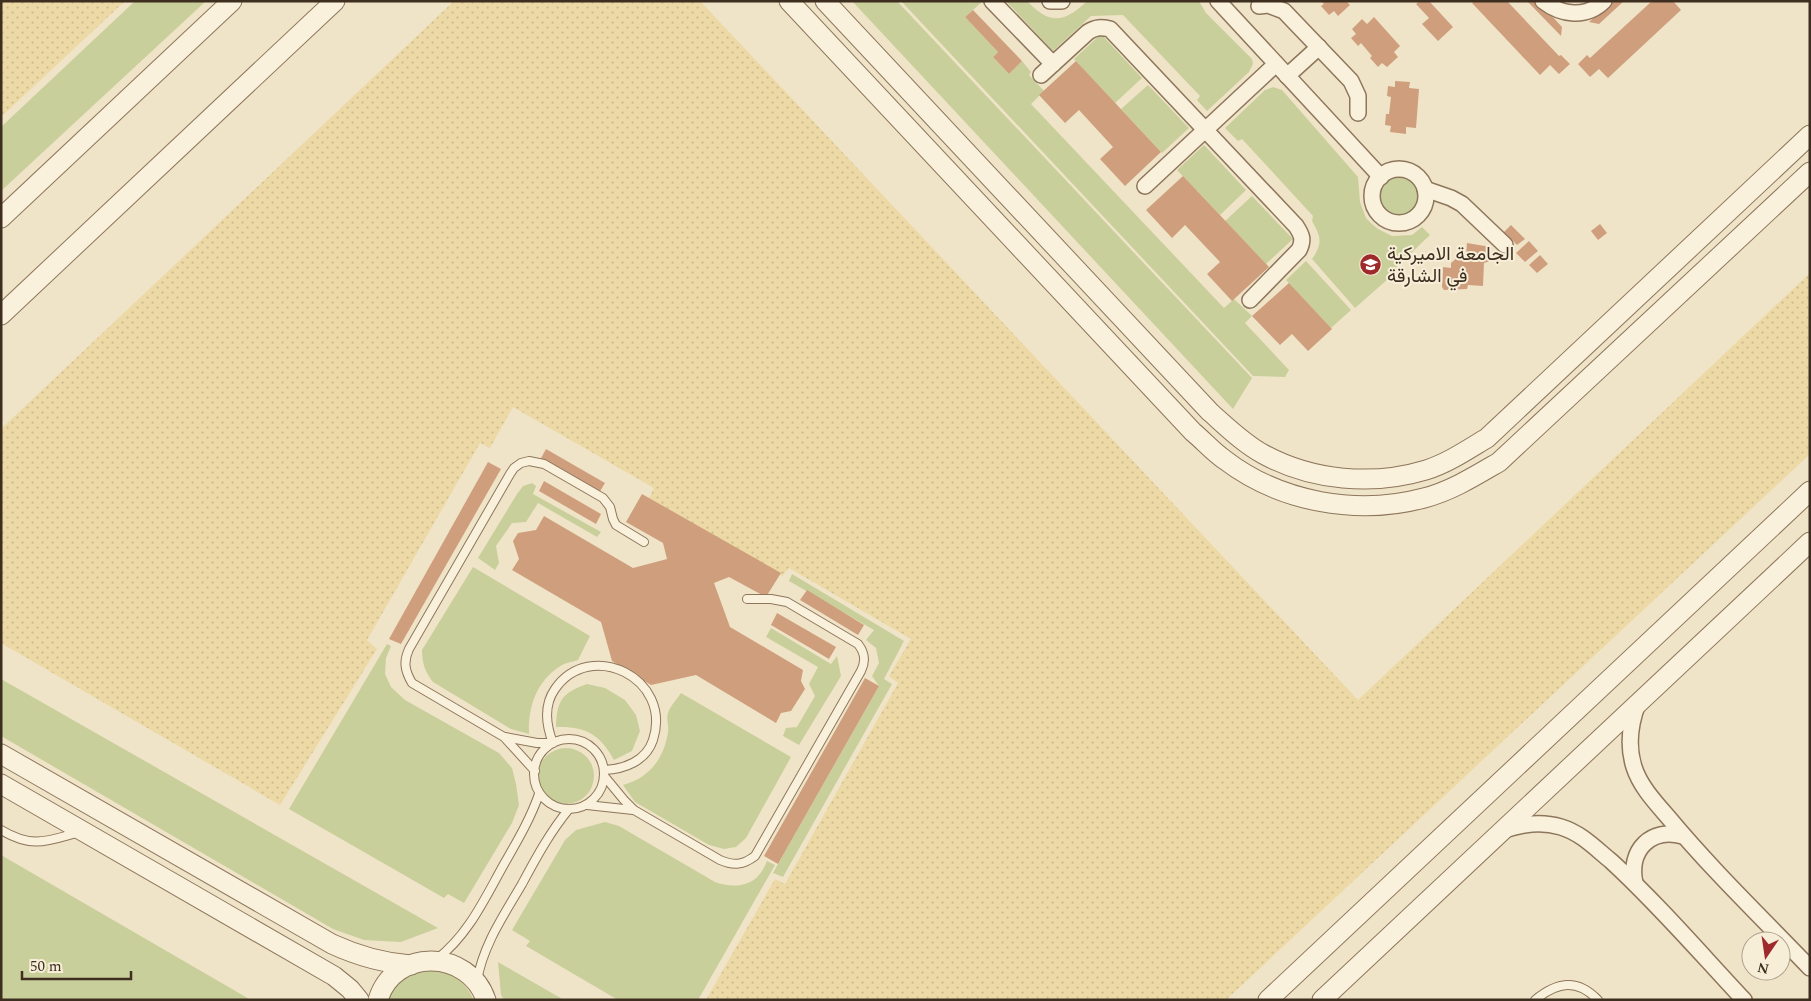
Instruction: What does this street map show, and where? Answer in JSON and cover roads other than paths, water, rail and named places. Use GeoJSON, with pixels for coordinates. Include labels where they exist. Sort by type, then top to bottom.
{"type":"FeatureCollection","features":[{"type":"Feature","properties":{"kind":"street"},"geometry":{"type":"LineString","coordinates":[[1,218],[232,1]]}},
{"type":"Feature","properties":{"kind":"street"},"geometry":{"type":"LineString","coordinates":[[1,315],[335,1]]}},
{"type":"Feature","properties":{"kind":"street"},"geometry":{"type":"LineString","coordinates":[[789,1],[1193,432],[1224,460],[1260,482],[1300,497],[1341,505],[1383,505],[1424,498],[1463,483],[1499,462],[1810,172]]}},
{"type":"Feature","properties":{"kind":"street"},"geometry":{"type":"LineString","coordinates":[[824,1],[1203,404],[1235,435],[1263,454],[1286,465],[1326,476],[1360,480],[1394,477],[1419,472],[1458,456],[1486,438],[1810,135]]}},
{"type":"Feature","properties":{"kind":"street"},"geometry":{"type":"LineString","coordinates":[[992,1],[1053,64]]}},
{"type":"Feature","properties":{"kind":"street"},"geometry":{"type":"LineString","coordinates":[[1050,1],[1062,1]]}},
{"type":"Feature","properties":{"kind":"street"},"geometry":{"type":"LineString","coordinates":[[1218,1],[1380,177]]}},
{"type":"Feature","properties":{"kind":"street"},"geometry":{"type":"LineString","coordinates":[[1544,1],[1552,8],[1564,12],[1577,13],[1590,10],[1604,1]]}},
{"type":"Feature","properties":{"kind":"street"},"geometry":{"type":"LineString","coordinates":[[1259,6],[1268,5],[1284,11],[1351,81],[1358,96],[1358,113]]}},
{"type":"Feature","properties":{"kind":"street"},"geometry":{"type":"LineString","coordinates":[[1041,75],[1088,32],[1102,27],[1110,29],[1301,233],[1302,242],[1293,257],[1250,300]]}},
{"type":"Feature","properties":{"kind":"street"},"geometry":{"type":"LineString","coordinates":[[1286,76],[1319,47]]}},
{"type":"Feature","properties":{"kind":"street"},"geometry":{"type":"LineString","coordinates":[[1145,186],[1276,64]]}},
{"type":"Feature","properties":{"kind":"street"},"geometry":{"type":"LineString","coordinates":[[1402,169],[1417,176],[1426,189],[1426,204],[1418,216],[1410,222],[1401,224],[1383,218],[1373,203],[1372,193],[1380,177],[1387,172],[1402,169]]}},
{"type":"Feature","properties":{"kind":"street"},"geometry":{"type":"LineString","coordinates":[[1426,189],[1452,198],[1462,204],[1505,245]]}},
{"type":"Feature","properties":{"kind":"street"},"geometry":{"type":"LineString","coordinates":[[1268,1000],[1810,491]]}},
{"type":"Feature","properties":{"kind":"street"},"geometry":{"type":"LineString","coordinates":[[1322,1000],[1810,542]]}},
{"type":"Feature","properties":{"kind":"street"},"geometry":{"type":"LineString","coordinates":[[1639,702],[1632,717],[1630,751],[1634,768],[1641,783],[1683,836],[1810,968]]}},
{"type":"Feature","properties":{"kind":"street"},"geometry":{"type":"LineString","coordinates":[[1,754],[332,944],[370,959],[389,963],[411,964],[435,960],[455,965],[467,972],[477,983],[486,1000]]}},
{"type":"Feature","properties":{"kind":"street"},"geometry":{"type":"LineString","coordinates":[[1,784],[334,976],[350,989],[359,1000]]}},
{"type":"Feature","properties":{"kind":"street"},"geometry":{"type":"LineString","coordinates":[[1503,831],[1532,823],[1546,824],[1574,832],[1587,841],[1635,883],[1739,998]]}},
{"type":"Feature","properties":{"kind":"street"},"geometry":{"type":"LineString","coordinates":[[1635,883],[1633,864],[1636,855],[1648,841],[1665,834],[1674,833],[1683,836]]}},
{"type":"Feature","properties":{"kind":"street"},"geometry":{"type":"LineString","coordinates":[[378,1000],[388,982],[398,972],[411,964]]}},
{"type":"Feature","properties":{"kind":"lane"},"geometry":{"type":"LineString","coordinates":[[644,542],[616,525],[610,507],[602,498],[544,464],[528,461],[521,463],[514,468],[408,649],[405,658],[407,675],[412,683],[504,737],[520,741],[553,743],[572,740],[590,746],[597,753],[605,774],[624,800],[634,810],[720,860],[728,864],[738,865],[747,862],[755,856],[864,664],[863,650],[852,639],[787,602],[771,598],[747,599]]}},
{"type":"Feature","properties":{"kind":"lane"},"geometry":{"type":"LineString","coordinates":[[553,743],[547,728],[546,711],[551,695],[560,681],[574,671],[590,666],[605,666],[620,670],[634,677],[653,700],[656,730],[652,743],[644,755],[632,764],[605,774]]}},
{"type":"Feature","properties":{"kind":"lane"},"geometry":{"type":"LineString","coordinates":[[504,737],[535,771]]}},
{"type":"Feature","properties":{"kind":"lane"},"geometry":{"type":"LineString","coordinates":[[553,743],[545,749],[539,758],[535,771],[535,782],[539,794],[551,804],[569,809],[587,804],[634,810]]}},
{"type":"Feature","properties":{"kind":"lane"},"geometry":{"type":"LineString","coordinates":[[587,804],[600,791],[605,774]]}},
{"type":"Feature","properties":{"kind":"lane"},"geometry":{"type":"LineString","coordinates":[[435,960],[457,941],[473,918],[525,827],[539,794]]}},
{"type":"Feature","properties":{"kind":"lane"},"geometry":{"type":"LineString","coordinates":[[477,983],[483,956],[494,932],[547,839],[569,809]]}},
{"type":"Feature","properties":{"kind":"lane"},"geometry":{"type":"LineString","coordinates":[[1,830],[20,840],[38,842],[84,831]]}},
{"type":"Feature","properties":{"kind":"lane"},"geometry":{"type":"LineString","coordinates":[[1535,1000],[1550,989],[1566,985],[1582,987],[1590,991],[1598,1000]]}},
{"type":"Feature","properties":{"kind":"place","name":"الجامعة الاميركية في الشارقة"},"geometry":{"type":"Point","coordinates":[1371,265]}}]}
